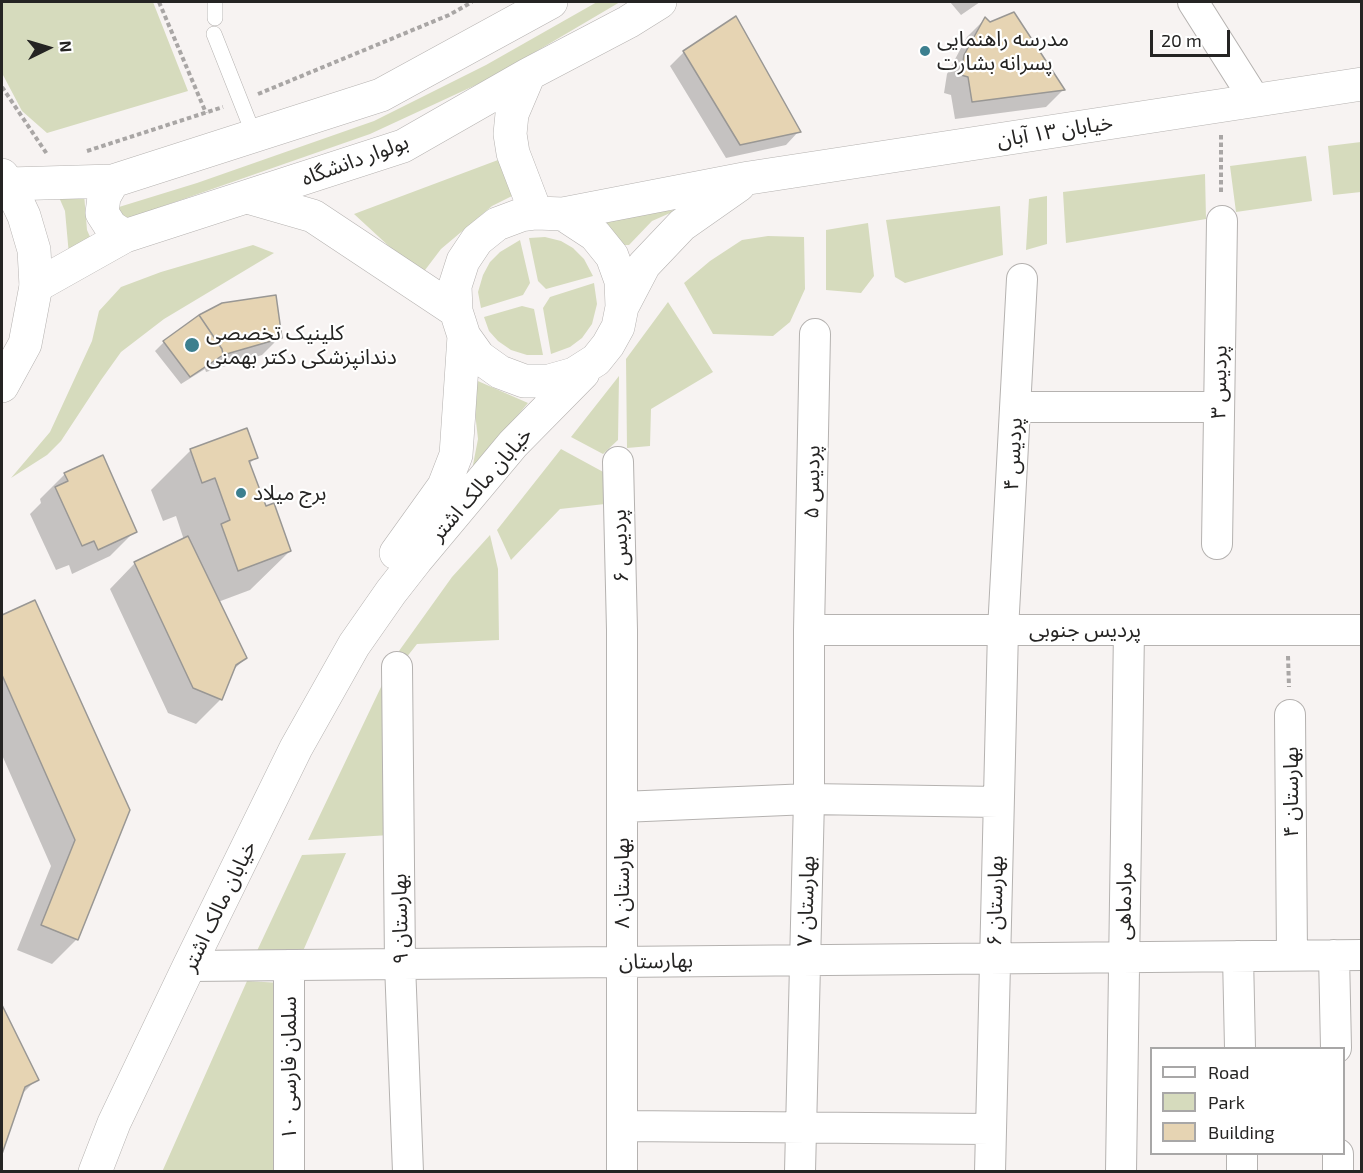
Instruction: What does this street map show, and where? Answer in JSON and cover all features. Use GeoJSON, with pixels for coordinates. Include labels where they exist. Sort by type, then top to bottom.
{"type":"FeatureCollection","features":[{"type":"Feature","properties":{"kind":"main road"},"geometry":{"type":"LineString","coordinates":[[2,386],[25,344],[36,286],[34,250],[24,216],[5,180],[113,181],[381,95],[551,2]]}},
{"type":"Feature","properties":{"kind":"main road","name":"بولوار دانشگاه"},"geometry":{"type":"LineString","coordinates":[[36,286],[125,237],[403,146],[529,74],[628,22],[660,2]]}},
{"type":"Feature","properties":{"kind":"main road"},"geometry":{"type":"LineString","coordinates":[[529,74],[512,114],[510,134],[513,153],[549,213]]}},
{"type":"Feature","properties":{"kind":"main road","name":"خیابان ۱۳ آبان"},"geometry":{"type":"LineString","coordinates":[[549,213],[749,178],[1362,84]]}},
{"type":"Feature","properties":{"kind":"main road","name":"خیابان ۱۳ آبان"},"geometry":{"type":"LineString","coordinates":[[622,307],[644,265],[682,225],[749,178]]}},
{"type":"Feature","properties":{"kind":"main road"},"geometry":{"type":"LineString","coordinates":[[113,181],[104,197],[102,213],[111,227],[125,237]]}},
{"type":"Feature","properties":{"kind":"main road"},"geometry":{"type":"LineString","coordinates":[[247,197],[313,216],[460,324]]}},
{"type":"Feature","properties":{"kind":"main road"},"geometry":{"type":"LineString","coordinates":[[549,213],[595,235],[612,256],[621,281],[622,307],[618,327],[609,345],[596,360],[574,374],[549,381],[524,381],[500,372],[479,357],[460,324],[455,286],[463,261],[477,240],[497,224],[521,215],[549,213]]}},
{"type":"Feature","properties":{"kind":"main road","name":"خیابان مالک اشتر"},"geometry":{"type":"LineString","coordinates":[[354,645],[363,599],[444,486],[456,455],[460,324]]}},
{"type":"Feature","properties":{"kind":"main road","name":"خیابان مالک اشتر"},"geometry":{"type":"LineString","coordinates":[[95,1172],[114,1123],[296,748],[354,645],[390,592],[506,453],[596,360]]}},
{"type":"Feature","properties":{"kind":"street"},"geometry":{"type":"LineString","coordinates":[[1193,2],[1256,100]]}},
{"type":"Feature","properties":{"kind":"street","name":"پردیس ۳"},"geometry":{"type":"LineString","coordinates":[[1216,544],[1222,221]]}},
{"type":"Feature","properties":{"kind":"street","name":"پردیس ۴"},"geometry":{"type":"LineString","coordinates":[[1003,630],[1022,279]]}},
{"type":"Feature","properties":{"kind":"street","name":"پردیس ۵"},"geometry":{"type":"LineString","coordinates":[[809,630],[815,334]]}},
{"type":"Feature","properties":{"kind":"street"},"geometry":{"type":"LineString","coordinates":[[1016,407],[1219,407]]}},
{"type":"Feature","properties":{"kind":"street","name":"پردیس ۶"},"geometry":{"type":"LineString","coordinates":[[618,462],[622,630]]}},
{"type":"Feature","properties":{"kind":"street","name":"بهارستان ۸"},"geometry":{"type":"LineString","coordinates":[[622,630],[622,1172]]}},
{"type":"Feature","properties":{"kind":"street","name":"پردیس جنوبی"},"geometry":{"type":"LineString","coordinates":[[809,630],[1362,630]]}},
{"type":"Feature","properties":{"kind":"street","name":"بهارستان ۷"},"geometry":{"type":"LineString","coordinates":[[800,1172],[809,799],[809,630]]}},
{"type":"Feature","properties":{"kind":"street","name":"بهارستان ۶"},"geometry":{"type":"LineString","coordinates":[[990,1172],[1003,630]]}},
{"type":"Feature","properties":{"kind":"street","name":"مرادماهی"},"geometry":{"type":"LineString","coordinates":[[1121,1172],[1129,630]]}},
{"type":"Feature","properties":{"kind":"street","name":"بهارستان ۹"},"geometry":{"type":"LineString","coordinates":[[397,667],[400,964],[408,1172]]}},
{"type":"Feature","properties":{"kind":"street","name":"بهارستان ۴"},"geometry":{"type":"LineString","coordinates":[[1290,715],[1292,955]]}},
{"type":"Feature","properties":{"kind":"street"},"geometry":{"type":"LineString","coordinates":[[622,807],[809,799],[998,802]]}},
{"type":"Feature","properties":{"kind":"street"},"geometry":{"type":"LineString","coordinates":[[1336,1047],[1348,955]]}},
{"type":"Feature","properties":{"kind":"street","name":"بهارستان"},"geometry":{"type":"LineString","coordinates":[[189,966],[1348,955]]}},
{"type":"Feature","properties":{"kind":"street"},"geometry":{"type":"LineString","coordinates":[[1238,956],[1240,1047]]}},
{"type":"Feature","properties":{"kind":"street","name":"سلمان فارسی ۱۰"},"geometry":{"type":"LineString","coordinates":[[289,965],[289,1172]]}},
{"type":"Feature","properties":{"kind":"street"},"geometry":{"type":"LineString","coordinates":[[622,1126],[990,1128]]}},
{"type":"Feature","properties":{"kind":"street"},"geometry":{"type":"LineString","coordinates":[[1242,1155],[1242,1172]]}},
{"type":"Feature","properties":{"kind":"street"},"geometry":{"type":"LineString","coordinates":[[1338,1155],[1338,1172]]}},
{"type":"Feature","properties":{"kind":"lane"},"geometry":{"type":"LineString","coordinates":[[215,2],[215,18]]}},
{"type":"Feature","properties":{"kind":"lane"},"geometry":{"type":"LineString","coordinates":[[214,34],[254,135]]}},
{"type":"Feature","properties":{"kind":"path"},"geometry":{"type":"LineString","coordinates":[[159,2],[206,113]]}},
{"type":"Feature","properties":{"kind":"path"},"geometry":{"type":"LineString","coordinates":[[81,153],[240,102],[449,15],[472,2]]}},
{"type":"Feature","properties":{"kind":"path"},"geometry":{"type":"LineString","coordinates":[[2,87],[52,162]]}},
{"type":"Feature","properties":{"kind":"path"},"geometry":{"type":"LineString","coordinates":[[1220,105],[1222,221]]}},
{"type":"Feature","properties":{"kind":"path"},"geometry":{"type":"LineString","coordinates":[[1288,630],[1290,715]]}},
{"type":"Feature","properties":{"kind":"green space"},"geometry":{"type":"Polygon","coordinates":[[[2,2],[153,2],[188,91],[47,133],[22,111],[3,75],[2,2]]]}},
{"type":"Feature","properties":{"kind":"green space"},"geometry":{"type":"Polygon","coordinates":[[[597,2],[620,2],[491,78],[370,134],[132,217],[121,219],[114,215],[119,207],[197,183],[374,121],[486,65],[597,2]]]}},
{"type":"Feature","properties":{"kind":"green space"},"geometry":{"type":"Polygon","coordinates":[[[1361,142],[1361,192],[1333,195],[1328,146],[1361,142]]]}},
{"type":"Feature","properties":{"kind":"green space"},"geometry":{"type":"Polygon","coordinates":[[[1306,156],[1312,201],[1236,212],[1230,166],[1306,156]]]}},
{"type":"Feature","properties":{"kind":"green space"},"geometry":{"type":"Polygon","coordinates":[[[498,160],[514,195],[492,206],[441,249],[419,278],[354,214],[498,160]]]}},
{"type":"Feature","properties":{"kind":"green space"},"geometry":{"type":"Polygon","coordinates":[[[1205,174],[1206,219],[1066,243],[1063,192],[1205,174]]]}},
{"type":"Feature","properties":{"kind":"green space"},"geometry":{"type":"Polygon","coordinates":[[[84,194],[87,230],[94,246],[69,255],[65,211],[58,195],[84,194]]]}},
{"type":"Feature","properties":{"kind":"green space"},"geometry":{"type":"Polygon","coordinates":[[[1047,196],[1047,244],[1026,250],[1029,199],[1047,196]]]}},
{"type":"Feature","properties":{"kind":"green space"},"geometry":{"type":"Polygon","coordinates":[[[1000,206],[1003,255],[905,283],[895,277],[886,220],[1000,206]]]}},
{"type":"Feature","properties":{"kind":"green space"},"geometry":{"type":"Polygon","coordinates":[[[677,210],[652,221],[629,245],[622,245],[599,219],[633,213],[677,210]]]}},
{"type":"Feature","properties":{"kind":"green space"},"geometry":{"type":"Polygon","coordinates":[[[868,223],[874,276],[861,293],[826,290],[826,230],[868,223]]]}},
{"type":"Feature","properties":{"kind":"green space"},"geometry":{"type":"Polygon","coordinates":[[[768,236],[804,237],[805,289],[790,322],[773,336],[713,334],[684,283],[710,261],[742,240],[768,236]]]}},
{"type":"Feature","properties":{"kind":"green space"},"geometry":{"type":"Polygon","coordinates":[[[545,237],[561,241],[573,248],[584,259],[593,276],[546,289],[538,281],[529,238],[545,237]]]}},
{"type":"Feature","properties":{"kind":"green space"},"geometry":{"type":"Polygon","coordinates":[[[520,240],[530,283],[523,295],[481,308],[478,292],[490,262],[500,252],[520,240]]]}},
{"type":"Feature","properties":{"kind":"green space"},"geometry":{"type":"Polygon","coordinates":[[[253,245],[274,253],[164,319],[121,352],[61,441],[47,455],[11,478],[50,432],[92,341],[99,311],[121,287],[161,272],[253,245]]]}},
{"type":"Feature","properties":{"kind":"green space"},"geometry":{"type":"Polygon","coordinates":[[[594,283],[597,304],[592,324],[582,338],[570,347],[551,354],[543,308],[550,297],[594,283]]]}},
{"type":"Feature","properties":{"kind":"green space"},"geometry":{"type":"Polygon","coordinates":[[[668,302],[713,372],[651,409],[650,446],[627,448],[626,359],[668,302]]]}},
{"type":"Feature","properties":{"kind":"green space"},"geometry":{"type":"Polygon","coordinates":[[[522,306],[534,309],[543,355],[527,355],[511,350],[489,331],[484,317],[522,306]]]}},
{"type":"Feature","properties":{"kind":"green space"},"geometry":{"type":"Polygon","coordinates":[[[619,376],[618,440],[603,454],[571,437],[619,376]]]}},
{"type":"Feature","properties":{"kind":"green space"},"geometry":{"type":"Polygon","coordinates":[[[471,378],[528,403],[472,470],[478,439],[471,378]]]}},
{"type":"Feature","properties":{"kind":"green space"},"geometry":{"type":"Polygon","coordinates":[[[561,449],[607,474],[605,504],[560,509],[511,560],[497,530],[561,449]]]}},
{"type":"Feature","properties":{"kind":"green space"},"geometry":{"type":"Polygon","coordinates":[[[490,535],[498,569],[499,640],[417,644],[406,658],[399,651],[452,577],[490,535]]]}},
{"type":"Feature","properties":{"kind":"green space"},"geometry":{"type":"Polygon","coordinates":[[[392,664],[390,835],[308,840],[392,664]]]}},
{"type":"Feature","properties":{"kind":"green space"},"geometry":{"type":"Polygon","coordinates":[[[346,853],[303,951],[256,953],[302,855],[346,853]]]}},
{"type":"Feature","properties":{"kind":"green space"},"geometry":{"type":"Polygon","coordinates":[[[247,981],[281,983],[277,1171],[162,1172],[247,981]]]}},
{"type":"Feature","properties":{"kind":"building"},"geometry":{"type":"Polygon","coordinates":[[[1014,12],[1065,90],[972,102],[968,77],[961,75],[964,55],[985,17],[990,22],[1014,12]]]}},
{"type":"Feature","properties":{"kind":"building"},"geometry":{"type":"Polygon","coordinates":[[[736,16],[801,132],[740,145],[683,51],[736,16]]]}},
{"type":"Feature","properties":{"kind":"building"},"geometry":{"type":"Polygon","coordinates":[[[276,295],[282,338],[223,355],[222,349],[199,315],[222,303],[276,295]]]}},
{"type":"Feature","properties":{"kind":"building","name":"کلینیک تخصصی دندانپزشکی دکتر بهمنی"},"geometry":{"type":"Polygon","coordinates":[[[199,315],[222,349],[223,355],[190,377],[163,341],[199,315]]]}},
{"type":"Feature","properties":{"kind":"building","name":"برج میلاد"},"geometry":{"type":"Polygon","coordinates":[[[247,428],[258,458],[249,461],[266,506],[274,503],[291,551],[238,571],[221,524],[230,520],[215,478],[202,483],[190,449],[247,428]]]}},
{"type":"Feature","properties":{"kind":"building"},"geometry":{"type":"Polygon","coordinates":[[[103,455],[137,532],[98,550],[94,541],[82,546],[55,487],[68,481],[64,473],[103,455]]]}},
{"type":"Feature","properties":{"kind":"building"},"geometry":{"type":"Polygon","coordinates":[[[188,536],[247,658],[236,665],[222,700],[193,688],[134,562],[188,536]]]}},
{"type":"Feature","properties":{"kind":"building"},"geometry":{"type":"Polygon","coordinates":[[[35,600],[130,810],[78,940],[41,925],[75,840],[2,675],[2,615],[35,600]]]}},
{"type":"Feature","properties":{"kind":"building"},"geometry":{"type":"Polygon","coordinates":[[[2,1005],[39,1080],[25,1087],[2,1154],[2,1005]]]}},
{"type":"Feature","properties":{"kind":"place","name":"مدرسه راهنمایی پسرانه بشارت"},"geometry":{"type":"Point","coordinates":[925,51]}},
{"type":"Feature","properties":{"kind":"place","name":"کلینیک تخصصی دندانپزشکی دکتر بهمنی"},"geometry":{"type":"Point","coordinates":[192,345]}},
{"type":"Feature","properties":{"kind":"place","name":"برج میلاد"},"geometry":{"type":"Point","coordinates":[241,493]}}]}
